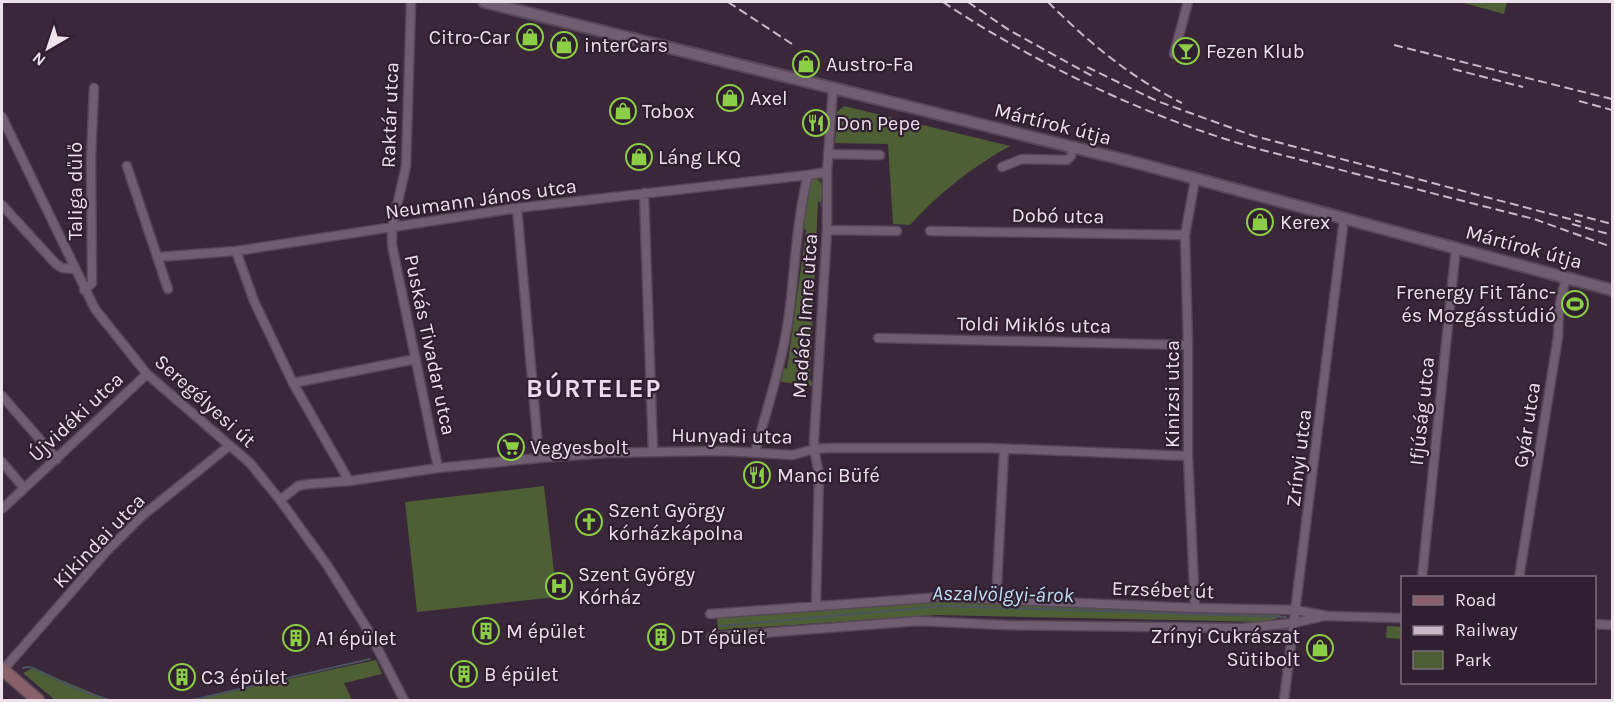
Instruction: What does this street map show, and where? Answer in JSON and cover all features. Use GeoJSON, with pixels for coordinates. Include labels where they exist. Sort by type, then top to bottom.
{"type":"FeatureCollection","features":[{"type":"Feature","properties":{"kind":"main road"},"geometry":{"type":"LineString","coordinates":[[2,670],[38,700]]}},
{"type":"Feature","properties":{"kind":"street","name":"Raktár utca"},"geometry":{"type":"LineString","coordinates":[[392,228],[406,166],[411,2]]}},
{"type":"Feature","properties":{"kind":"street","name":"Mártírok útja"},"geometry":{"type":"LineString","coordinates":[[484,2],[1073,148],[1456,247],[1612,290]]}},
{"type":"Feature","properties":{"kind":"street"},"geometry":{"type":"LineString","coordinates":[[1174,54],[1188,2]]}},
{"type":"Feature","properties":{"kind":"street","name":"Taliga dűlő"},"geometry":{"type":"LineString","coordinates":[[84,290],[92,283],[91,158],[94,88]]}},
{"type":"Feature","properties":{"kind":"street","name":"Madách Imre utca"},"geometry":{"type":"LineString","coordinates":[[816,606],[819,474],[814,449],[833,88]]}},
{"type":"Feature","properties":{"kind":"street","name":"Seregélyesi út"},"geometry":{"type":"LineString","coordinates":[[2,117],[84,290],[109,328],[147,374],[250,463],[280,500],[327,565],[368,630],[404,700]]}},
{"type":"Feature","properties":{"kind":"street"},"geometry":{"type":"LineString","coordinates":[[1002,167],[1022,159],[1067,160],[1073,148]]}},
{"type":"Feature","properties":{"kind":"street"},"geometry":{"type":"LineString","coordinates":[[828,154],[880,155]]}},
{"type":"Feature","properties":{"kind":"street"},"geometry":{"type":"LineString","coordinates":[[127,166],[168,289]]}},
{"type":"Feature","properties":{"kind":"street"},"geometry":{"type":"LineString","coordinates":[[808,175],[827,172]]}},
{"type":"Feature","properties":{"kind":"street","name":"Neumann János utca"},"geometry":{"type":"LineString","coordinates":[[158,257],[236,250],[517,208],[808,175]]}},
{"type":"Feature","properties":{"kind":"street","name":"Madách Imre utca"},"geometry":{"type":"LineString","coordinates":[[755,452],[773,390],[788,323],[799,222],[808,175]]}},
{"type":"Feature","properties":{"kind":"street","name":"Kinizsi utca"},"geometry":{"type":"LineString","coordinates":[[1196,180],[1185,235],[1188,456],[1196,608]]}},
{"type":"Feature","properties":{"kind":"street"},"geometry":{"type":"LineString","coordinates":[[644,193],[653,452]]}},
{"type":"Feature","properties":{"kind":"street"},"geometry":{"type":"LineString","coordinates":[[2,205],[55,263],[62,268],[74,269]]}},
{"type":"Feature","properties":{"kind":"street"},"geometry":{"type":"LineString","coordinates":[[517,208],[539,458]]}},
{"type":"Feature","properties":{"kind":"street","name":"Zrínyi utca"},"geometry":{"type":"LineString","coordinates":[[1284,700],[1344,219]]}},
{"type":"Feature","properties":{"kind":"street","name":"Puskás Tivadar utca"},"geometry":{"type":"LineString","coordinates":[[392,228],[392,245],[438,468]]}},
{"type":"Feature","properties":{"kind":"street"},"geometry":{"type":"LineString","coordinates":[[827,230],[897,231]]}},
{"type":"Feature","properties":{"kind":"street","name":"Dobó utca"},"geometry":{"type":"LineString","coordinates":[[930,231],[1185,235]]}},
{"type":"Feature","properties":{"kind":"street","name":"Ifjúság utca"},"geometry":{"type":"LineString","coordinates":[[1422,576],[1456,247]]}},
{"type":"Feature","properties":{"kind":"street"},"geometry":{"type":"LineString","coordinates":[[236,250],[255,301],[293,383],[349,480]]}},
{"type":"Feature","properties":{"kind":"street","name":"Gyár utca"},"geometry":{"type":"LineString","coordinates":[[1519,576],[1558,337],[1559,308],[1566,277]]}},
{"type":"Feature","properties":{"kind":"street","name":"Toldi Miklós utca"},"geometry":{"type":"LineString","coordinates":[[878,338],[1188,345]]}},
{"type":"Feature","properties":{"kind":"street"},"geometry":{"type":"LineString","coordinates":[[293,383],[416,359]]}},
{"type":"Feature","properties":{"kind":"street","name":"Újvidéki utca"},"geometry":{"type":"LineString","coordinates":[[2,510],[147,374]]}},
{"type":"Feature","properties":{"kind":"street"},"geometry":{"type":"LineString","coordinates":[[2,396],[57,459]]}},
{"type":"Feature","properties":{"kind":"street","name":"Kikindai utca"},"geometry":{"type":"LineString","coordinates":[[2,670],[119,538],[142,516],[229,446]]}},
{"type":"Feature","properties":{"kind":"street","name":"Hunyadi utca"},"geometry":{"type":"LineString","coordinates":[[280,500],[298,486],[438,468],[606,453],[755,452],[794,455],[814,449],[1004,449],[1188,456]]}},
{"type":"Feature","properties":{"kind":"street"},"geometry":{"type":"LineString","coordinates":[[1000,599],[997,585],[1004,449]]}},
{"type":"Feature","properties":{"kind":"street"},"geometry":{"type":"LineString","coordinates":[[2,462],[24,488]]}},
{"type":"Feature","properties":{"kind":"street","name":"Erzsébet út"},"geometry":{"type":"LineString","coordinates":[[710,614],[931,597],[1296,610],[1328,616],[1401,618]]}},
{"type":"Feature","properties":{"kind":"street","name":"Erzsébet út"},"geometry":{"type":"LineString","coordinates":[[711,637],[817,627],[938,620],[1005,625],[1242,628],[1294,623],[1328,616]]}},
{"type":"Feature","properties":{"kind":"street"},"geometry":{"type":"LineString","coordinates":[[1596,624],[1612,625]]}},
{"type":"Feature","properties":{"kind":"green space"},"geometry":{"type":"Polygon","coordinates":[[[1460,2],[1507,2],[1504,14],[1460,2]]]}},
{"type":"Feature","properties":{"kind":"green space"},"geometry":{"type":"Polygon","coordinates":[[[844,106],[1010,146],[957,181],[910,225],[893,224],[888,144],[835,143],[837,112],[844,106]]]}},
{"type":"Feature","properties":{"kind":"green space"},"geometry":{"type":"Polygon","coordinates":[[[814,176],[820,181],[822,191],[821,203],[818,201],[810,379],[814,386],[781,382],[783,367],[787,369],[806,231],[802,225],[804,183],[814,176]]]}},
{"type":"Feature","properties":{"kind":"green space"},"geometry":{"type":"Polygon","coordinates":[[[544,486],[557,597],[417,612],[405,502],[544,486]]]}},
{"type":"Feature","properties":{"kind":"green space"},"geometry":{"type":"Polygon","coordinates":[[[934,598],[1281,611],[1280,617],[1267,622],[937,615],[718,630],[717,616],[934,598]]]}},
{"type":"Feature","properties":{"kind":"green space"},"geometry":{"type":"Polygon","coordinates":[[[1387,626],[1401,627],[1401,639],[1386,638],[1387,626]]]}},
{"type":"Feature","properties":{"kind":"green space"},"geometry":{"type":"Polygon","coordinates":[[[376,660],[382,674],[344,683],[352,700],[193,700],[376,660]]]}},
{"type":"Feature","properties":{"kind":"green space"},"geometry":{"type":"Polygon","coordinates":[[[33,668],[109,700],[55,700],[23,673],[33,668]]]}},
{"type":"Feature","properties":{"kind":"waterway","name":"Aszalvölgyi-árok"},"geometry":{"type":"LineString","coordinates":[[720,626],[942,606],[1286,617]]}},
{"type":"Feature","properties":{"kind":"waterway","name":"Aszalvölgyi-árok"},"geometry":{"type":"LineString","coordinates":[[192,700],[370,659]]}},
{"type":"Feature","properties":{"kind":"waterway","name":"Aszalvölgyi-árok"},"geometry":{"type":"LineString","coordinates":[[23,668],[33,668],[77,689],[109,700]]}},
{"type":"Feature","properties":{"kind":"railway"},"geometry":{"type":"LineString","coordinates":[[728,2],[792,44]]}},
{"type":"Feature","properties":{"kind":"railway"},"geometry":{"type":"LineString","coordinates":[[943,2],[1018,48],[1058,69],[1141,108],[1183,124],[1266,151],[1534,219],[1612,247]]}},
{"type":"Feature","properties":{"kind":"railway"},"geometry":{"type":"LineString","coordinates":[[968,2],[1009,30],[1092,76]]}},
{"type":"Feature","properties":{"kind":"railway"},"geometry":{"type":"LineString","coordinates":[[1048,2],[1110,58],[1145,82],[1182,103]]}},
{"type":"Feature","properties":{"kind":"railway"},"geometry":{"type":"LineString","coordinates":[[1394,45],[1612,99]]}},
{"type":"Feature","properties":{"kind":"railway"},"geometry":{"type":"LineString","coordinates":[[1087,67],[1157,101],[1254,136],[1581,222]]}},
{"type":"Feature","properties":{"kind":"railway"},"geometry":{"type":"LineString","coordinates":[[1453,69],[1523,87]]}},
{"type":"Feature","properties":{"kind":"railway"},"geometry":{"type":"LineString","coordinates":[[1579,101],[1612,110]]}},
{"type":"Feature","properties":{"kind":"railway"},"geometry":{"type":"LineString","coordinates":[[1574,214],[1612,224]]}},
{"type":"Feature","properties":{"kind":"railway"},"geometry":{"type":"LineString","coordinates":[[1572,224],[1612,235]]}},
{"type":"Feature","properties":{"kind":"place","name":"Citro-Car"},"geometry":{"type":"Point","coordinates":[530,37]}},
{"type":"Feature","properties":{"kind":"place","name":"interCars"},"geometry":{"type":"Point","coordinates":[564,45]}},
{"type":"Feature","properties":{"kind":"place","name":"Fezen Klub"},"geometry":{"type":"Point","coordinates":[1186,51]}},
{"type":"Feature","properties":{"kind":"place","name":"Austro-Fa"},"geometry":{"type":"Point","coordinates":[806,64]}},
{"type":"Feature","properties":{"kind":"place","name":"Axel"},"geometry":{"type":"Point","coordinates":[730,98]}},
{"type":"Feature","properties":{"kind":"place","name":"Tobox"},"geometry":{"type":"Point","coordinates":[623,111]}},
{"type":"Feature","properties":{"kind":"place","name":"Don Pepe"},"geometry":{"type":"Point","coordinates":[816,123]}},
{"type":"Feature","properties":{"kind":"place","name":"Láng LKQ"},"geometry":{"type":"Point","coordinates":[639,157]}},
{"type":"Feature","properties":{"kind":"place","name":"Kerex"},"geometry":{"type":"Point","coordinates":[1260,222]}},
{"type":"Feature","properties":{"kind":"place","name":"Frenergy Fit Tánc- és Mozgásstúdió"},"geometry":{"type":"Point","coordinates":[1575,304]}},
{"type":"Feature","properties":{"kind":"place","name":"Vegyesbolt"},"geometry":{"type":"Point","coordinates":[511,447]}},
{"type":"Feature","properties":{"kind":"place","name":"Manci Büfé"},"geometry":{"type":"Point","coordinates":[757,475]}},
{"type":"Feature","properties":{"kind":"place","name":"Szent György kórházkápolna"},"geometry":{"type":"Point","coordinates":[589,522]}},
{"type":"Feature","properties":{"kind":"place","name":"Szent György Kórház"},"geometry":{"type":"Point","coordinates":[559,586]}},
{"type":"Feature","properties":{"kind":"place","name":"M épület"},"geometry":{"type":"Point","coordinates":[486,631]}},
{"type":"Feature","properties":{"kind":"place","name":"DT épület"},"geometry":{"type":"Point","coordinates":[661,637]}},
{"type":"Feature","properties":{"kind":"place","name":"A1 épület"},"geometry":{"type":"Point","coordinates":[296,638]}},
{"type":"Feature","properties":{"kind":"place","name":"Zrínyi Cukrászat Sütibolt"},"geometry":{"type":"Point","coordinates":[1320,648]}},
{"type":"Feature","properties":{"kind":"place","name":"B épület"},"geometry":{"type":"Point","coordinates":[464,674]}},
{"type":"Feature","properties":{"kind":"place","name":"C3 épület"},"geometry":{"type":"Point","coordinates":[182,677]}},
{"type":"Feature","properties":{"kind":"district","name":"BÚRTELEP"},"geometry":{"type":"Point","coordinates":[594,388]}}]}
